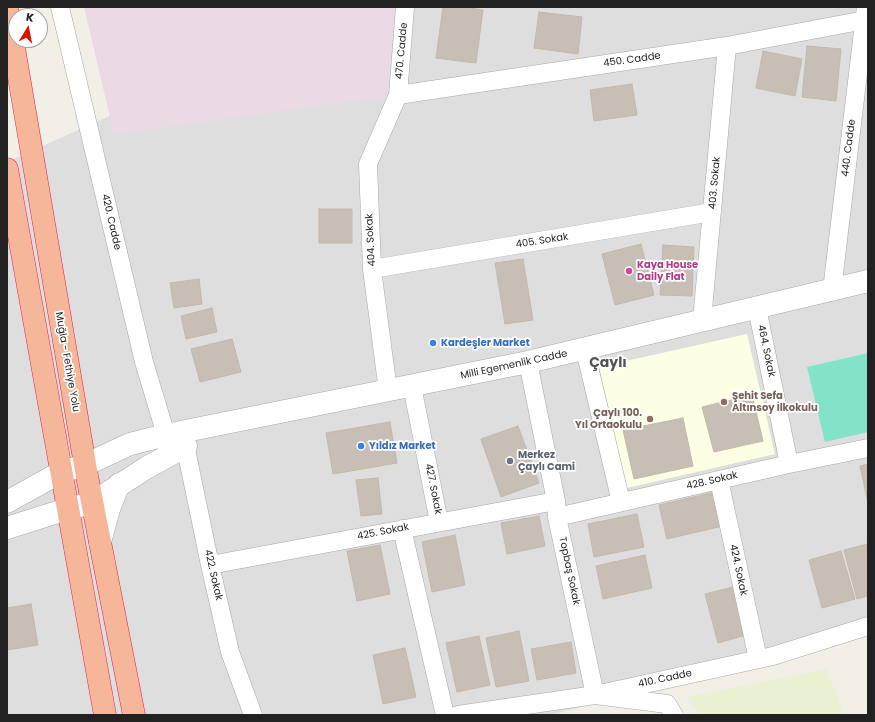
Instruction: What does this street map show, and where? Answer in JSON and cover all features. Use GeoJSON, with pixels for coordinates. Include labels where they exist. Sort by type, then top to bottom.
{"type":"FeatureCollection","features":[{"type":"Feature","properties":{"kind":"highway","name":"Muğla - Fethiye Yolu"},"geometry":{"type":"LineString","coordinates":[[7,7],[72,469],[67,509],[104,715]]}},
{"type":"Feature","properties":{"kind":"highway","name":"Muğla - Fethiye Yolu"},"geometry":{"type":"LineString","coordinates":[[7,169],[25,272],[72,469]]}},
{"type":"Feature","properties":{"kind":"highway"},"geometry":{"type":"LineString","coordinates":[[92,504],[134,715]]}},
{"type":"Feature","properties":{"kind":"street","name":"420. Cadde"},"geometry":{"type":"LineString","coordinates":[[60,7],[144,362],[173,437]]}},
{"type":"Feature","properties":{"kind":"street","name":"470. Cadde"},"geometry":{"type":"LineString","coordinates":[[398,95],[405,7]]}},
{"type":"Feature","properties":{"kind":"street","name":"450. Cadde"},"geometry":{"type":"LineString","coordinates":[[398,95],[727,46],[866,13]]}},
{"type":"Feature","properties":{"kind":"street","name":"440. Cadde"},"geometry":{"type":"LineString","coordinates":[[832,290],[862,96],[866,13]]}},
{"type":"Feature","properties":{"kind":"street","name":"403. Sokak"},"geometry":{"type":"LineString","coordinates":[[702,320],[727,46]]}},
{"type":"Feature","properties":{"kind":"street","name":"404. Sokak"},"geometry":{"type":"LineString","coordinates":[[388,391],[372,269],[368,164],[398,95]]}},
{"type":"Feature","properties":{"kind":"street","name":"405. Sokak"},"geometry":{"type":"LineString","coordinates":[[372,269],[712,212]]}},
{"type":"Feature","properties":{"kind":"street","name":"Milli Egemenlik Cadde"},"geometry":{"type":"LineString","coordinates":[[173,437],[585,350],[702,320],[868,282]]}},
{"type":"Feature","properties":{"kind":"street","name":"464. Sokak"},"geometry":{"type":"LineString","coordinates":[[757,308],[789,464]]}},
{"type":"Feature","properties":{"kind":"street"},"geometry":{"type":"LineString","coordinates":[[585,350],[622,502]]}},
{"type":"Feature","properties":{"kind":"street","name":"Topbaş Sokak"},"geometry":{"type":"LineString","coordinates":[[528,362],[556,509],[595,694]]}},
{"type":"Feature","properties":{"kind":"street","name":"427. Sokak"},"geometry":{"type":"LineString","coordinates":[[412,386],[439,522]]}},
{"type":"Feature","properties":{"kind":"street"},"geometry":{"type":"LineString","coordinates":[[7,502],[72,469],[130,444],[173,437]]}},
{"type":"Feature","properties":{"kind":"street"},"geometry":{"type":"LineString","coordinates":[[7,528],[67,509],[92,504],[119,484],[146,468],[173,437]]}},
{"type":"Feature","properties":{"kind":"street","name":"422. Sokak"},"geometry":{"type":"LineString","coordinates":[[173,437],[210,565],[230,652],[253,715]]}},
{"type":"Feature","properties":{"kind":"street","name":"428. Sokak"},"geometry":{"type":"LineString","coordinates":[[556,509],[622,502],[789,464],[868,448]]}},
{"type":"Feature","properties":{"kind":"street"},"geometry":{"type":"LineString","coordinates":[[72,469],[92,504]]}},
{"type":"Feature","properties":{"kind":"street","name":"424. Sokak"},"geometry":{"type":"LineString","coordinates":[[719,480],[758,659]]}},
{"type":"Feature","properties":{"kind":"street"},"geometry":{"type":"LineString","coordinates":[[100,542],[108,509],[119,484]]}},
{"type":"Feature","properties":{"kind":"street","name":"425. Sokak"},"geometry":{"type":"LineString","coordinates":[[210,565],[439,522],[556,509]]}},
{"type":"Feature","properties":{"kind":"street"},"geometry":{"type":"LineString","coordinates":[[402,528],[445,715]]}},
{"type":"Feature","properties":{"kind":"street","name":"410. Cadde"},"geometry":{"type":"LineString","coordinates":[[458,715],[490,713],[595,694],[773,656],[868,626]]}},
{"type":"Feature","properties":{"kind":"street"},"geometry":{"type":"LineString","coordinates":[[595,694],[667,704],[674,715]]}},
{"type":"Feature","properties":{"kind":"shaded area"},"geometry":{"type":"Polygon","coordinates":[[[84,7],[402,7],[398,95],[114,134],[84,7]]]}},
{"type":"Feature","properties":{"kind":"shaded area"},"geometry":{"type":"Polygon","coordinates":[[[352,7],[868,7],[868,629],[551,715],[7,715],[7,162],[352,7]]]}},
{"type":"Feature","properties":{"kind":"shaded area"},"geometry":{"type":"Polygon","coordinates":[[[747,334],[775,454],[627,488],[599,367],[747,334]]]}},
{"type":"Feature","properties":{"kind":"shaded area"},"geometry":{"type":"Polygon","coordinates":[[[826,669],[845,715],[700,715],[687,697],[826,669]]]}},
{"type":"Feature","properties":{"kind":"green space"},"geometry":{"type":"Polygon","coordinates":[[[868,353],[868,432],[825,442],[807,367],[868,353]]]}},
{"type":"Feature","properties":{"kind":"building"},"geometry":{"type":"Polygon","coordinates":[[[443,7],[465,7],[483,10],[476,63],[436,58],[443,7]]]}},
{"type":"Feature","properties":{"kind":"building"},"geometry":{"type":"Polygon","coordinates":[[[539,12],[582,17],[578,54],[534,48],[539,12]]]}},
{"type":"Feature","properties":{"kind":"building"},"geometry":{"type":"Polygon","coordinates":[[[807,46],[841,49],[836,101],[802,97],[807,46]]]}},
{"type":"Feature","properties":{"kind":"building"},"geometry":{"type":"Polygon","coordinates":[[[763,51],[802,59],[795,96],[756,88],[763,51]]]}},
{"type":"Feature","properties":{"kind":"building"},"geometry":{"type":"Polygon","coordinates":[[[632,84],[637,115],[594,121],[590,90],[632,84]]]}},
{"type":"Feature","properties":{"kind":"building"},"geometry":{"type":"Polygon","coordinates":[[[319,209],[352,209],[352,243],[319,243],[319,209]]]}},
{"type":"Feature","properties":{"kind":"building"},"geometry":{"type":"Polygon","coordinates":[[[641,244],[654,295],[615,305],[602,254],[641,244]]]}},
{"type":"Feature","properties":{"kind":"building"},"geometry":{"type":"Polygon","coordinates":[[[663,245],[694,247],[692,296],[660,295],[663,245]]]}},
{"type":"Feature","properties":{"kind":"building"},"geometry":{"type":"Polygon","coordinates":[[[523,259],[533,320],[505,324],[495,263],[523,259]]]}},
{"type":"Feature","properties":{"kind":"building"},"geometry":{"type":"Polygon","coordinates":[[[199,279],[202,304],[174,308],[170,283],[199,279]]]}},
{"type":"Feature","properties":{"kind":"building"},"geometry":{"type":"Polygon","coordinates":[[[212,308],[217,332],[186,339],[181,316],[212,308]]]}},
{"type":"Feature","properties":{"kind":"building"},"geometry":{"type":"Polygon","coordinates":[[[232,339],[241,372],[200,382],[191,349],[232,339]]]}},
{"type":"Feature","properties":{"kind":"building"},"geometry":{"type":"Polygon","coordinates":[[[752,395],[763,441],[714,452],[702,407],[752,395]]]}},
{"type":"Feature","properties":{"kind":"building"},"geometry":{"type":"Polygon","coordinates":[[[683,418],[693,466],[634,479],[623,430],[683,418]]]}},
{"type":"Feature","properties":{"kind":"building"},"geometry":{"type":"Polygon","coordinates":[[[390,422],[397,463],[333,474],[326,433],[390,422]]]}},
{"type":"Feature","properties":{"kind":"building","name":"Merkez Çaylı Cami"},"geometry":{"type":"Polygon","coordinates":[[[518,426],[539,483],[501,497],[481,439],[518,426]]]}},
{"type":"Feature","properties":{"kind":"building"},"geometry":{"type":"Polygon","coordinates":[[[868,464],[868,503],[860,466],[868,464]]]}},
{"type":"Feature","properties":{"kind":"building"},"geometry":{"type":"Polygon","coordinates":[[[378,478],[382,514],[361,516],[356,480],[378,478]]]}},
{"type":"Feature","properties":{"kind":"building"},"geometry":{"type":"Polygon","coordinates":[[[715,492],[723,526],[667,539],[659,505],[715,492]]]}},
{"type":"Feature","properties":{"kind":"building"},"geometry":{"type":"Polygon","coordinates":[[[637,514],[644,547],[594,557],[588,524],[637,514]]]}},
{"type":"Feature","properties":{"kind":"building"},"geometry":{"type":"Polygon","coordinates":[[[539,516],[545,546],[507,554],[501,523],[539,516]]]}},
{"type":"Feature","properties":{"kind":"building"},"geometry":{"type":"Polygon","coordinates":[[[455,535],[465,585],[432,592],[422,542],[455,535]]]}},
{"type":"Feature","properties":{"kind":"building"},"geometry":{"type":"Polygon","coordinates":[[[868,544],[868,596],[857,599],[844,550],[868,544]]]}},
{"type":"Feature","properties":{"kind":"building"},"geometry":{"type":"Polygon","coordinates":[[[380,545],[390,594],[357,601],[347,551],[380,545]]]}},
{"type":"Feature","properties":{"kind":"building"},"geometry":{"type":"Polygon","coordinates":[[[841,551],[855,599],[822,608],[809,560],[841,551]]]}},
{"type":"Feature","properties":{"kind":"building"},"geometry":{"type":"Polygon","coordinates":[[[645,555],[652,588],[603,599],[596,566],[645,555]]]}},
{"type":"Feature","properties":{"kind":"building"},"geometry":{"type":"Polygon","coordinates":[[[733,587],[746,635],[718,643],[705,594],[733,587]]]}},
{"type":"Feature","properties":{"kind":"building"},"geometry":{"type":"Polygon","coordinates":[[[31,604],[38,645],[7,650],[7,608],[31,604]]]}},
{"type":"Feature","properties":{"kind":"building"},"geometry":{"type":"Polygon","coordinates":[[[519,631],[529,681],[496,687],[486,638],[519,631]]]}},
{"type":"Feature","properties":{"kind":"building"},"geometry":{"type":"Polygon","coordinates":[[[479,636],[490,685],[457,692],[446,643],[479,636]]]}},
{"type":"Feature","properties":{"kind":"building"},"geometry":{"type":"Polygon","coordinates":[[[571,642],[576,673],[537,680],[531,649],[571,642]]]}},
{"type":"Feature","properties":{"kind":"building"},"geometry":{"type":"Polygon","coordinates":[[[405,648],[416,697],[383,704],[373,655],[405,648]]]}},
{"type":"Feature","properties":{"kind":"place","name":"Kaya House Daily Flat"},"geometry":{"type":"Point","coordinates":[629,271]}},
{"type":"Feature","properties":{"kind":"place","name":"Kardeşler Market"},"geometry":{"type":"Point","coordinates":[433,343]}},
{"type":"Feature","properties":{"kind":"place","name":"Şehit Sefa Altınsoy İlkokulu"},"geometry":{"type":"Point","coordinates":[724,402]}},
{"type":"Feature","properties":{"kind":"place","name":"Çaylı 100. Yıl Ortaokulu"},"geometry":{"type":"Point","coordinates":[650,419]}},
{"type":"Feature","properties":{"kind":"place","name":"Yıldız Market"},"geometry":{"type":"Point","coordinates":[361,446]}},
{"type":"Feature","properties":{"kind":"place","name":"Merkez Çaylı Cami"},"geometry":{"type":"Point","coordinates":[510,461]}},
{"type":"Feature","properties":{"kind":"district","name":"Çaylı"},"geometry":{"type":"Point","coordinates":[608,363]}}]}
